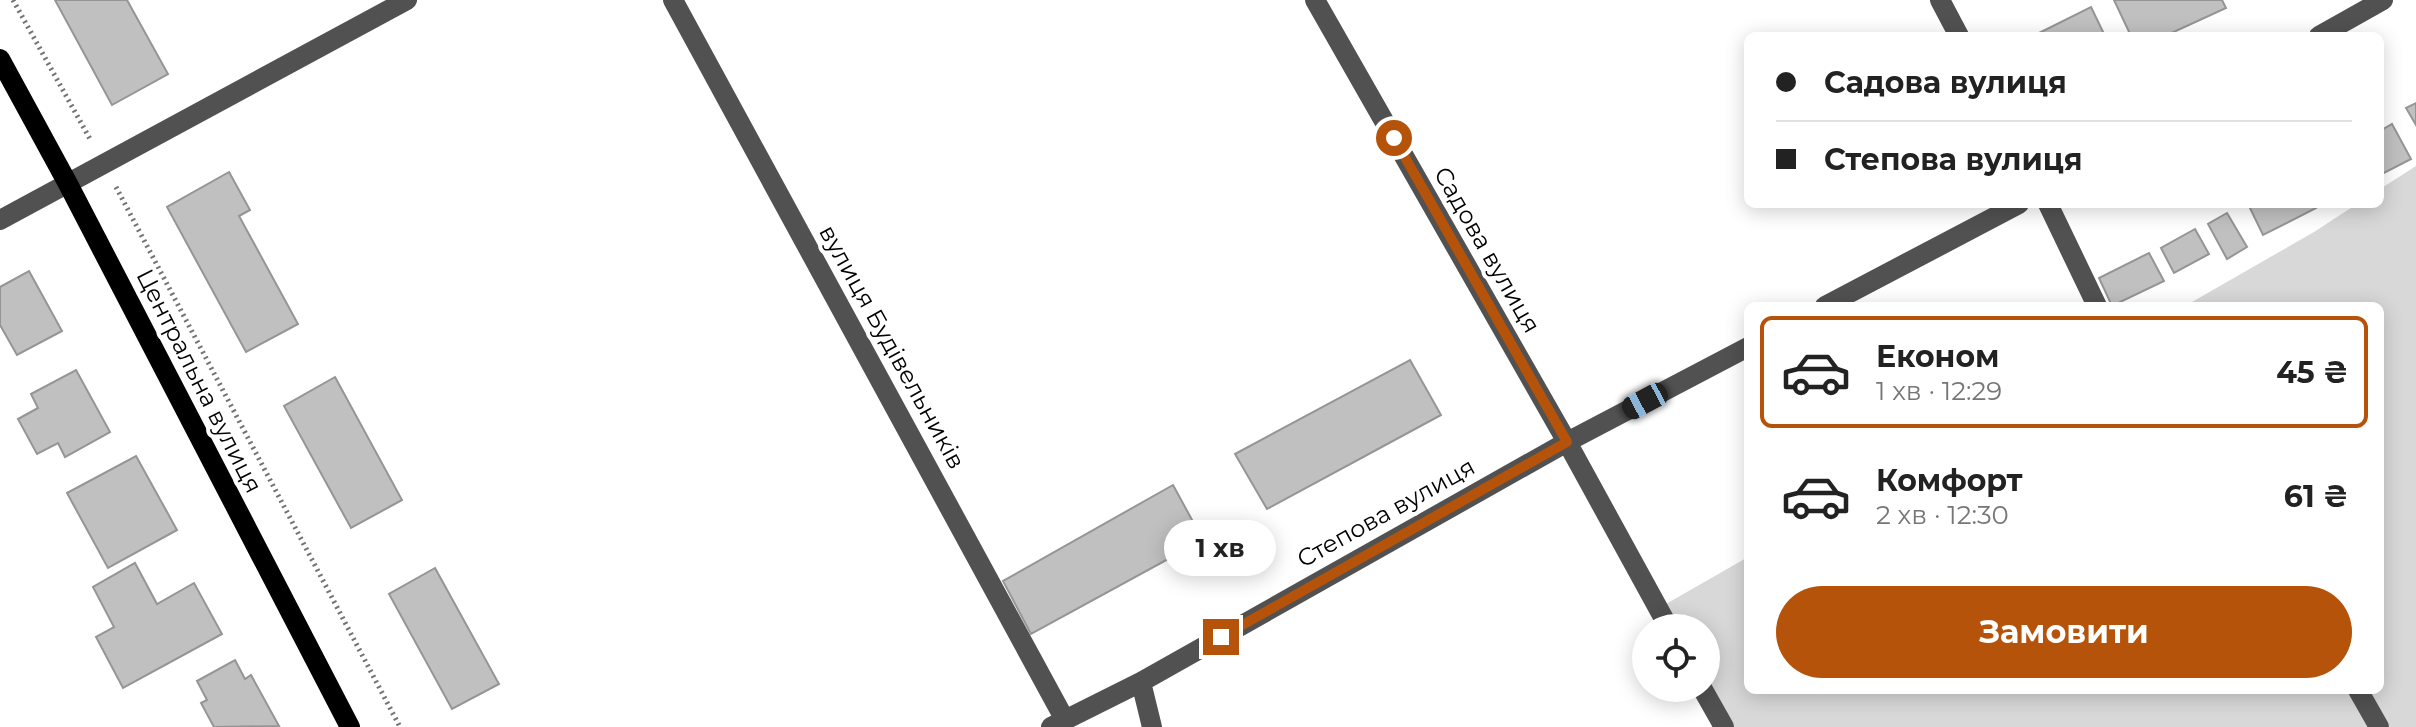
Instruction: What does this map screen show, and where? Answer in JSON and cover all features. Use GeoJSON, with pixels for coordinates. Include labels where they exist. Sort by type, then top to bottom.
{"type":"FeatureCollection","features":[{"type":"Feature","properties":{"kind":"main road","name":"Центральна вулиця"},"geometry":{"type":"LineString","coordinates":[[0,59],[350,727]]}},
{"type":"Feature","properties":{"kind":"street"},"geometry":{"type":"LineString","coordinates":[[0,220],[407,0]]}},
{"type":"Feature","properties":{"kind":"street","name":"вулиця Будівельників"},"geometry":{"type":"LineString","coordinates":[[673,0],[1058,723]]}},
{"type":"Feature","properties":{"kind":"street","name":"Садова вулиця"},"geometry":{"type":"LineString","coordinates":[[1315,0],[1661,614]]}},
{"type":"Feature","properties":{"kind":"street"},"geometry":{"type":"LineString","coordinates":[[1940,0],[1957,32]]}},
{"type":"Feature","properties":{"kind":"street"},"geometry":{"type":"LineString","coordinates":[[2326,32],[2383,0]]}},
{"type":"Feature","properties":{"kind":"street"},"geometry":{"type":"LineString","coordinates":[[1833,302],[2011,208]]}},
{"type":"Feature","properties":{"kind":"street"},"geometry":{"type":"LineString","coordinates":[[2050,208],[2095,302]]}},
{"type":"Feature","properties":{"kind":"street","name":"Степова вулиця"},"geometry":{"type":"LineString","coordinates":[[1058,723],[1141,682],[1567,442],[1744,349]]}},
{"type":"Feature","properties":{"kind":"street"},"geometry":{"type":"LineString","coordinates":[[1141,682],[1152,727]]}},
{"type":"Feature","properties":{"kind":"street"},"geometry":{"type":"LineString","coordinates":[[2360,694],[2379,727]]}},
{"type":"Feature","properties":{"kind":"street"},"geometry":{"type":"LineString","coordinates":[[1710,702],[1724,727]]}},
{"type":"Feature","properties":{"kind":"path"},"geometry":{"type":"LineString","coordinates":[[13,0],[104,165],[400,727]]}},
{"type":"Feature","properties":{"kind":"shaded area"},"geometry":{"type":"Polygon","coordinates":[[[2416,166],[2416,727],[1726,727],[1713,702],[1720,702],[1720,614],[1652,612],[1744,559],[1744,694],[2384,694],[2384,302],[2192,302],[2351,208],[2384,208],[2384,186],[2416,166]]]}},
{"type":"Feature","properties":{"kind":"building"},"geometry":{"type":"Polygon","coordinates":[[[55,0],[127,0],[168,74],[112,105],[55,0]]]}},
{"type":"Feature","properties":{"kind":"building"},"geometry":{"type":"Polygon","coordinates":[[[2114,0],[2222,0],[2226,8],[2174,32],[2129,32],[2114,0]]]}},
{"type":"Feature","properties":{"kind":"building"},"geometry":{"type":"Polygon","coordinates":[[[2091,7],[2103,32],[2041,32],[2091,7]]]}},
{"type":"Feature","properties":{"kind":"building"},"geometry":{"type":"Polygon","coordinates":[[[2416,103],[2416,125],[2406,108],[2416,103]]]}},
{"type":"Feature","properties":{"kind":"building"},"geometry":{"type":"Polygon","coordinates":[[[2392,124],[2411,159],[2384,173],[2384,129],[2392,124]]]}},
{"type":"Feature","properties":{"kind":"building"},"geometry":{"type":"Polygon","coordinates":[[[229,172],[250,210],[239,216],[298,324],[246,352],[167,207],[229,172]]]}},
{"type":"Feature","properties":{"kind":"building"},"geometry":{"type":"Polygon","coordinates":[[[2250,208],[2316,208],[2263,235],[2250,208]]]}},
{"type":"Feature","properties":{"kind":"building"},"geometry":{"type":"Polygon","coordinates":[[[2227,213],[2247,247],[2227,259],[2208,224],[2227,213]]]}},
{"type":"Feature","properties":{"kind":"building"},"geometry":{"type":"Polygon","coordinates":[[[2195,229],[2209,254],[2174,273],[2161,248],[2195,229]]]}},
{"type":"Feature","properties":{"kind":"building"},"geometry":{"type":"Polygon","coordinates":[[[2149,253],[2164,281],[2120,302],[2110,302],[2099,278],[2149,253]]]}},
{"type":"Feature","properties":{"kind":"building"},"geometry":{"type":"Polygon","coordinates":[[[29,271],[62,331],[17,355],[0,325],[0,287],[29,271]]]}},
{"type":"Feature","properties":{"kind":"building"},"geometry":{"type":"Polygon","coordinates":[[[1410,360],[1441,415],[1267,509],[1235,454],[1410,360]]]}},
{"type":"Feature","properties":{"kind":"building"},"geometry":{"type":"Polygon","coordinates":[[[76,370],[110,432],[65,457],[58,443],[37,454],[18,419],[38,408],[31,394],[76,370]]]}},
{"type":"Feature","properties":{"kind":"building"},"geometry":{"type":"Polygon","coordinates":[[[335,377],[402,500],[351,528],[284,406],[335,377]]]}},
{"type":"Feature","properties":{"kind":"building"},"geometry":{"type":"Polygon","coordinates":[[[136,456],[177,530],[108,568],[67,493],[136,456]]]}},
{"type":"Feature","properties":{"kind":"building"},"geometry":{"type":"Polygon","coordinates":[[[1173,485],[1203,540],[1031,634],[1003,581],[1173,485]]]}},
{"type":"Feature","properties":{"kind":"building"},"geometry":{"type":"Polygon","coordinates":[[[135,563],[157,604],[194,583],[222,634],[123,688],[96,637],[114,627],[93,587],[135,563]]]}},
{"type":"Feature","properties":{"kind":"building"},"geometry":{"type":"Polygon","coordinates":[[[435,568],[499,684],[452,709],[389,594],[435,568]]]}},
{"type":"Feature","properties":{"kind":"building"},"geometry":{"type":"Polygon","coordinates":[[[235,660],[245,679],[251,675],[279,726],[214,727],[201,703],[207,700],[197,681],[235,660]]]}},
{"type":"Feature","properties":{"kind":"route"},"geometry":{"type":"LineString","coordinates":[[1221,637],[1567,442],[1394,138]]}}]}
